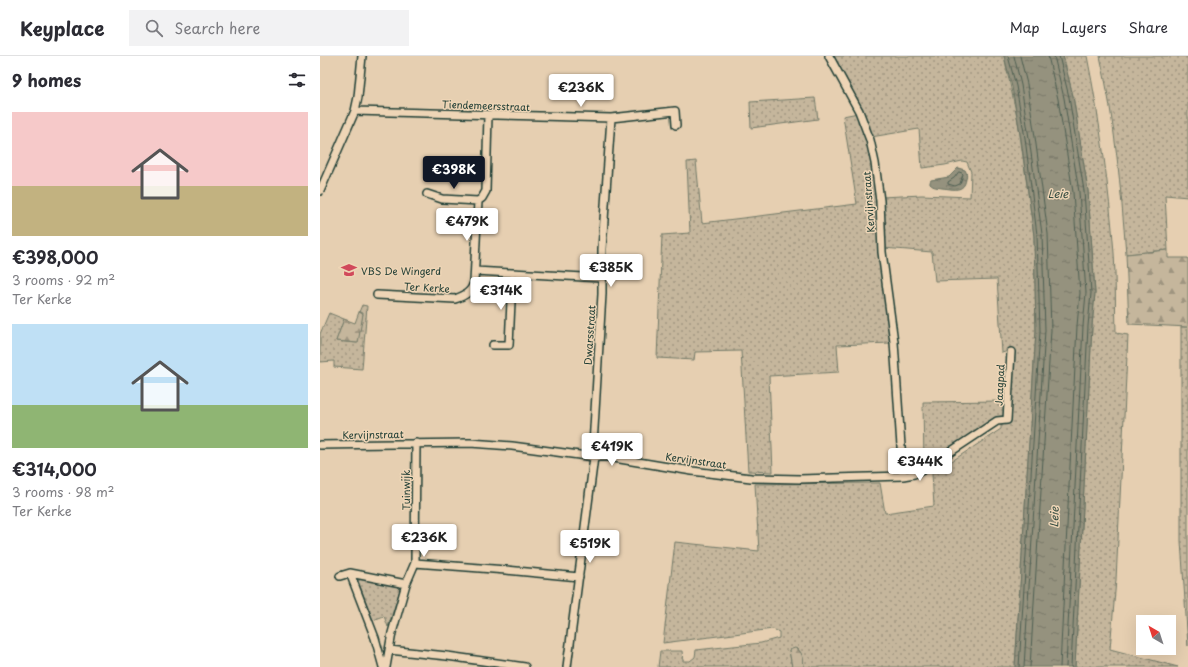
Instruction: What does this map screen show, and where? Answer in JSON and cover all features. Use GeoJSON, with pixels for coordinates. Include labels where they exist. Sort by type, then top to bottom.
{"type":"FeatureCollection","features":[{"type":"Feature","properties":{"kind":"street"},"geometry":{"type":"LineString","coordinates":[[320,191],[355,111],[358,97],[362,56]]}},
{"type":"Feature","properties":{"kind":"street","name":"Kervijnstraat"},"geometry":{"type":"LineString","coordinates":[[829,56],[858,111],[870,140],[875,163],[880,201],[882,252],[894,342],[903,476]]}},
{"type":"Feature","properties":{"kind":"street","name":"Tiendemeersstraat"},"geometry":{"type":"LineString","coordinates":[[355,111],[611,118],[675,111],[676,125]]}},
{"type":"Feature","properties":{"kind":"street"},"geometry":{"type":"LineString","coordinates":[[488,115],[486,191],[478,202],[473,288],[512,293]]}},
{"type":"Feature","properties":{"kind":"street","name":"Dwarsstraat"},"geometry":{"type":"LineString","coordinates":[[567,667],[594,457],[593,438],[602,294],[602,249],[611,118]]}},
{"type":"Feature","properties":{"kind":"street"},"geometry":{"type":"LineString","coordinates":[[427,194],[442,199],[478,202]]}},
{"type":"Feature","properties":{"kind":"street"},"geometry":{"type":"LineString","coordinates":[[475,271],[602,278]]}},
{"type":"Feature","properties":{"kind":"street"},"geometry":{"type":"LineString","coordinates":[[493,345],[509,345],[512,280]]}},
{"type":"Feature","properties":{"kind":"street","name":"Ter Kerke"},"geometry":{"type":"LineString","coordinates":[[377,295],[455,299],[473,288]]}},
{"type":"Feature","properties":{"kind":"street","name":"Jaagpad"},"geometry":{"type":"LineString","coordinates":[[1006,420],[1010,352]]}},
{"type":"Feature","properties":{"kind":"street","name":"Kervijnstraat"},"geometry":{"type":"LineString","coordinates":[[320,445],[470,442],[594,457],[608,457],[692,471],[750,478],[800,479],[903,476],[914,474],[923,470],[997,421],[1006,420]]}},
{"type":"Feature","properties":{"kind":"street","name":"Tuinwijk"},"geometry":{"type":"LineString","coordinates":[[384,667],[406,584],[415,563],[416,443]]}},
{"type":"Feature","properties":{"kind":"street"},"geometry":{"type":"LineString","coordinates":[[415,563],[579,577]]}},
{"type":"Feature","properties":{"kind":"street"},"geometry":{"type":"LineString","coordinates":[[340,576],[350,573],[406,584]]}},
{"type":"Feature","properties":{"kind":"street","name":"Tuinwijk"},"geometry":{"type":"LineString","coordinates":[[350,573],[375,638],[384,667]]}},
{"type":"Feature","properties":{"kind":"street"},"geometry":{"type":"LineString","coordinates":[[389,650],[447,656],[525,667]]}},
{"type":"Feature","properties":{"kind":"green space"},"geometry":{"type":"Polygon","coordinates":[[[831,56],[1004,56],[1018,121],[1034,236],[1036,331],[1015,667],[804,667],[803,657],[798,649],[789,650],[792,667],[658,667],[660,651],[682,651],[683,661],[690,661],[695,657],[696,650],[761,643],[779,638],[779,632],[773,629],[663,643],[675,542],[759,551],[755,484],[880,483],[885,513],[934,506],[932,474],[1001,429],[1001,416],[924,466],[923,402],[1002,401],[1003,376],[1007,376],[1008,351],[1002,353],[997,279],[935,281],[932,252],[883,248],[881,197],[922,195],[970,197],[971,172],[967,162],[962,161],[922,168],[919,129],[871,137],[831,56]]]}},
{"type":"Feature","properties":{"kind":"green space"},"geometry":{"type":"Polygon","coordinates":[[[1063,56],[1087,56],[1104,154],[1110,204],[1115,263],[1116,333],[1128,335],[1116,580],[1110,649],[1178,667],[1075,667],[1092,326],[1095,293],[1088,191],[1073,96],[1063,56]]]}},
{"type":"Feature","properties":{"kind":"green space"},"geometry":{"type":"Polygon","coordinates":[[[1100,56],[1188,56],[1188,197],[1165,195],[1168,250],[1126,254],[1114,130],[1100,56]]]}},
{"type":"Feature","properties":{"kind":"green space"},"geometry":{"type":"Polygon","coordinates":[[[815,98],[818,119],[751,128],[750,102],[815,98]]]}},
{"type":"Feature","properties":{"kind":"green space"},"geometry":{"type":"Polygon","coordinates":[[[858,113],[868,141],[878,195],[891,343],[837,345],[839,372],[769,376],[773,472],[748,471],[741,351],[695,352],[694,360],[657,358],[662,235],[690,233],[687,162],[696,161],[702,223],[857,204],[843,116],[858,113]]]}},
{"type":"Feature","properties":{"kind":"green space"},"geometry":{"type":"Polygon","coordinates":[[[1168,250],[1168,258],[1188,258],[1188,327],[1129,324],[1126,254],[1168,250]]]}},
{"type":"Feature","properties":{"kind":"green space"},"geometry":{"type":"Polygon","coordinates":[[[362,305],[367,306],[362,369],[334,367],[334,361],[320,362],[320,334],[329,313],[344,319],[336,341],[357,343],[363,313],[359,312],[362,305]]]}},
{"type":"Feature","properties":{"kind":"green space"},"geometry":{"type":"Polygon","coordinates":[[[359,312],[363,314],[358,343],[336,341],[344,319],[355,323],[359,312]]]}},
{"type":"Feature","properties":{"kind":"green space"},"geometry":{"type":"Polygon","coordinates":[[[1181,327],[1188,327],[1188,646],[1181,541],[1181,327]]]}},
{"type":"Feature","properties":{"kind":"green space"},"geometry":{"type":"Polygon","coordinates":[[[361,579],[399,587],[400,590],[388,627],[384,616],[373,620],[358,581],[361,579]]]}},
{"type":"Feature","properties":{"kind":"green space"},"geometry":{"type":"Polygon","coordinates":[[[795,648],[801,653],[804,667],[792,667],[789,650],[795,648]]]}},
{"type":"Feature","properties":{"kind":"water","name":"Leie"},"geometry":{"type":"Polygon","coordinates":[[[1004,56],[1063,56],[1073,96],[1088,191],[1095,293],[1092,326],[1075,667],[1015,667],[1036,331],[1034,236],[1021,139],[1012,87],[1004,56]]]}},
{"type":"Feature","properties":{"kind":"water"},"geometry":{"type":"Polygon","coordinates":[[[958,168],[965,170],[967,174],[965,183],[960,188],[954,189],[937,187],[930,184],[931,180],[949,177],[958,168]]]}},
{"type":"Feature","properties":{"kind":"place","name":"VBS De Wingerd"},"geometry":{"type":"Point","coordinates":[349,270]}}]}
